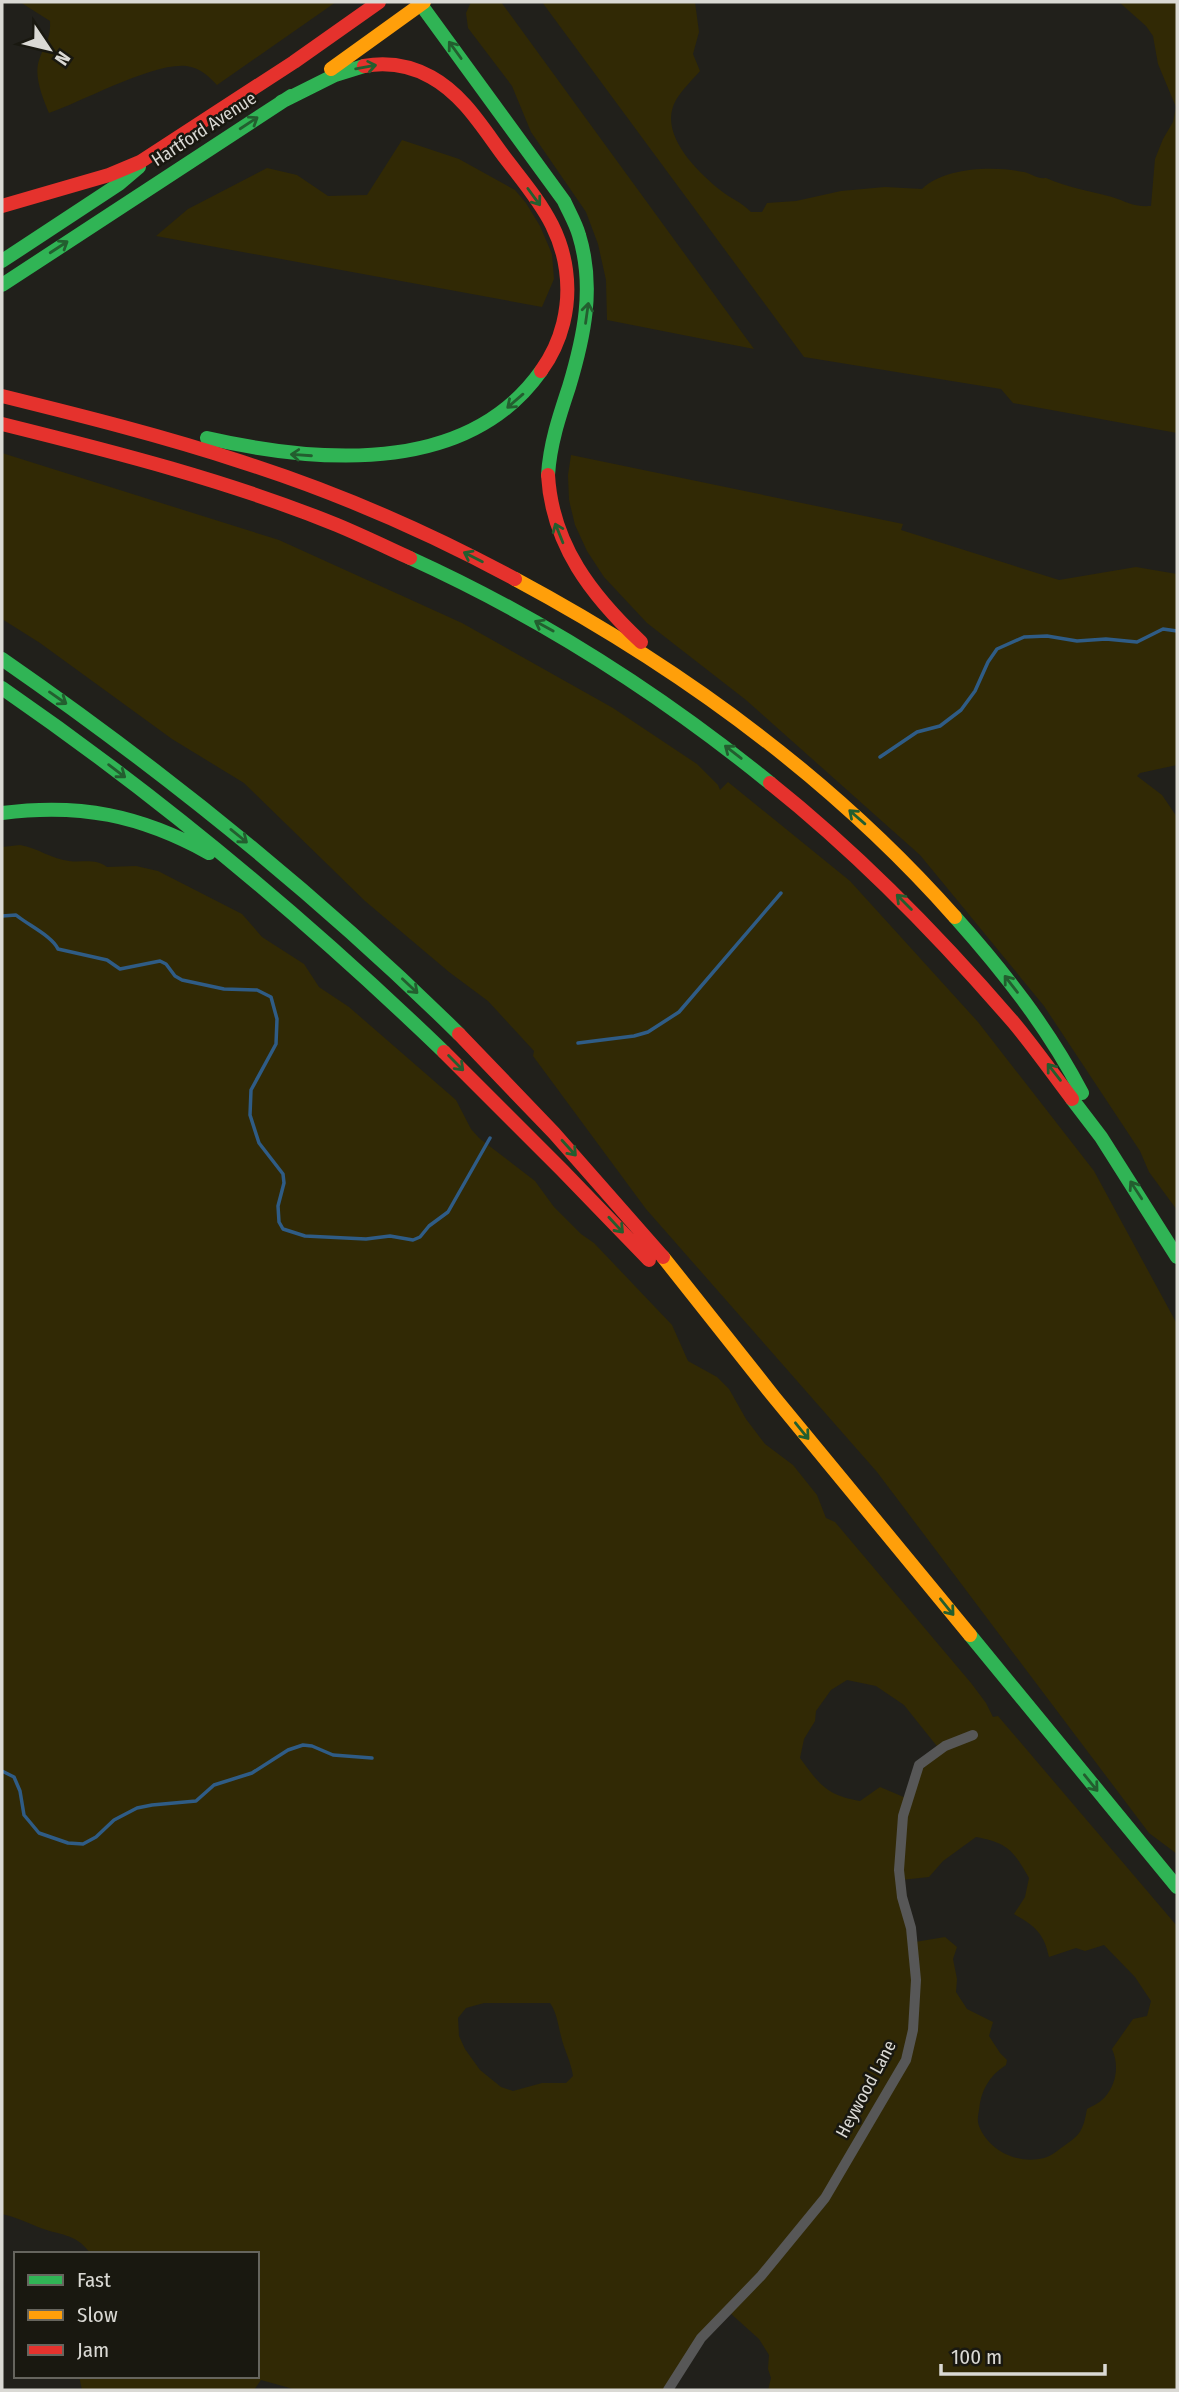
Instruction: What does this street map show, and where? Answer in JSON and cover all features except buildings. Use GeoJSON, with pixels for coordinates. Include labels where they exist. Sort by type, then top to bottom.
{"type":"FeatureCollection","features":[{"type":"Feature","properties":{"kind":"main road","name":"Hartford Avenue"},"geometry":{"type":"LineString","coordinates":[[2,261],[119,184],[162,148],[379,2]]}},
{"type":"Feature","properties":{"kind":"main road","name":"Hartford Avenue"},"geometry":{"type":"LineString","coordinates":[[2,285],[347,58],[421,3]]}},
{"type":"Feature","properties":{"kind":"main road"},"geometry":{"type":"LineString","coordinates":[[421,3],[564,201],[584,247],[589,282],[587,316],[550,449],[547,471],[550,506],[562,540],[585,582],[608,611],[700,692]]}},
{"type":"Feature","properties":{"kind":"main road"},"geometry":{"type":"LineString","coordinates":[[35,404],[146,423],[265,451],[346,457],[409,451],[446,441],[476,428],[498,414],[530,386],[553,351],[564,322],[568,284],[563,253],[545,214],[460,98],[443,83],[424,73],[403,66],[382,64],[362,66],[341,73],[281,102]]}},
{"type":"Feature","properties":{"kind":"main road"},"geometry":{"type":"LineString","coordinates":[[2,206],[121,171],[162,148]]}},
{"type":"Feature","properties":{"kind":"main road"},"geometry":{"type":"LineString","coordinates":[[2,396],[206,450],[319,489],[392,518],[565,606],[700,692],[764,739],[871,829],[953,914],[1030,1009],[1072,1074],[1108,1148]]}},
{"type":"Feature","properties":{"kind":"main road"},"geometry":{"type":"LineString","coordinates":[[2,424],[191,473],[341,527],[486,594],[625,675],[691,721],[755,768],[877,874],[942,940],[1004,1010],[1062,1083],[1108,1148],[1177,1257]]}},
{"type":"Feature","properties":{"kind":"main road"},"geometry":{"type":"LineString","coordinates":[[2,659],[100,728],[228,826],[321,904],[410,986],[506,1081],[667,1262],[1177,1887]]}},
{"type":"Feature","properties":{"kind":"main road"},"geometry":{"type":"LineString","coordinates":[[2,688],[173,812],[327,941],[416,1024],[566,1172],[759,1378]]}},
{"type":"Feature","properties":{"kind":"main road"},"geometry":{"type":"LineString","coordinates":[[2,813],[41,808],[78,809],[118,815],[156,826],[208,853],[327,941]]}},
{"type":"Feature","properties":{"kind":"street","name":"Heywood Lane"},"geometry":{"type":"LineString","coordinates":[[668,2390],[701,2338],[761,2276],[825,2198],[906,2060],[913,2030],[916,1980],[911,1928],[902,1897],[899,1870],[903,1816],[919,1765],[945,1746],[973,1735]]}},
{"type":"Feature","properties":{"kind":"shaded area"},"geometry":{"type":"Polygon","coordinates":[[[20,2],[336,2],[217,85],[199,70],[178,66],[121,82],[49,113],[40,89],[37,70],[49,34],[50,21],[20,2]]]}},
{"type":"Feature","properties":{"kind":"shaded area"},"geometry":{"type":"Polygon","coordinates":[[[471,2],[501,2],[754,349],[607,320],[606,280],[598,244],[586,212],[531,132],[512,86],[468,28],[466,13],[471,2]]]}},
{"type":"Feature","properties":{"kind":"shaded area"},"geometry":{"type":"Polygon","coordinates":[[[542,2],[695,2],[699,32],[693,54],[700,71],[676,100],[671,113],[676,138],[691,162],[720,190],[751,212],[762,212],[767,203],[885,187],[922,189],[943,176],[985,169],[1024,172],[1135,205],[1151,206],[1155,159],[1173,122],[1176,107],[1158,64],[1153,36],[1146,26],[1119,2],[1177,2],[1177,433],[1013,403],[1001,389],[804,357],[542,2]]]}},
{"type":"Feature","properties":{"kind":"shaded area"},"geometry":{"type":"Polygon","coordinates":[[[402,140],[459,159],[515,190],[526,203],[552,254],[554,279],[542,307],[156,236],[188,209],[267,168],[297,175],[328,196],[367,195],[402,140]]]}},
{"type":"Feature","properties":{"kind":"shaded area"},"geometry":{"type":"Polygon","coordinates":[[[2,453],[279,540],[462,623],[613,708],[697,764],[720,790],[728,782],[850,881],[978,1022],[1094,1171],[1177,1324],[1177,1854],[1149,1833],[877,1472],[646,1209],[533,1056],[534,1051],[488,1001],[449,972],[365,901],[244,783],[172,739],[40,643],[2,619],[2,453]]]}},
{"type":"Feature","properties":{"kind":"shaded area"},"geometry":{"type":"Polygon","coordinates":[[[571,455],[903,524],[901,530],[1059,580],[1136,567],[1177,574],[1177,765],[1137,776],[1162,795],[1177,817],[1177,1210],[1149,1172],[1140,1151],[1044,1006],[920,855],[746,700],[647,623],[604,577],[587,551],[575,525],[569,500],[568,475],[571,455]]]}},
{"type":"Feature","properties":{"kind":"shaded area"},"geometry":{"type":"Polygon","coordinates":[[[20,845],[62,860],[93,862],[107,867],[136,866],[158,871],[242,914],[262,937],[304,964],[319,987],[349,1007],[456,1100],[471,1129],[479,1138],[535,1181],[554,1207],[594,1243],[672,1325],[688,1361],[717,1377],[729,1389],[746,1419],[765,1444],[793,1465],[817,1495],[826,1518],[835,1522],[971,1683],[993,1717],[998,1716],[1177,1926],[1177,2390],[768,2390],[771,2378],[768,2369],[769,2355],[759,2339],[729,2312],[706,2333],[669,2390],[297,2390],[261,2380],[254,2390],[82,2390],[79,2378],[259,2378],[259,2252],[89,2252],[73,2238],[2,2214],[2,847],[20,845]],[[847,1680],[831,1690],[816,1711],[815,1721],[804,1739],[800,1758],[819,1782],[831,1792],[860,1801],[880,1787],[906,1798],[919,1768],[940,1750],[904,1705],[876,1686],[847,1680]],[[976,1837],[943,1861],[929,1877],[901,1880],[915,1942],[945,1937],[957,1947],[953,1959],[957,1979],[956,1992],[967,2009],[993,2022],[989,2036],[1007,2060],[1006,2065],[995,2074],[984,2090],[978,2114],[979,2126],[990,2143],[1007,2155],[1027,2160],[1047,2157],[1077,2136],[1087,2109],[1101,2101],[1109,2092],[1116,2073],[1112,2049],[1133,2019],[1147,2016],[1151,2001],[1135,1977],[1104,1945],[1085,1951],[1076,1948],[1049,1957],[1038,1931],[1014,1914],[1025,1897],[1029,1878],[1009,1849],[996,1842],[976,1837]],[[484,2003],[466,2008],[458,2018],[459,2036],[480,2070],[501,2087],[513,2091],[542,2083],[566,2083],[573,2076],[556,2015],[550,2003],[484,2003]]]}},
{"type":"Feature","properties":{"kind":"waterway"},"geometry":{"type":"LineString","coordinates":[[880,757],[917,732],[940,726],[961,710],[975,691],[997,649],[1024,637],[1137,642],[1163,629],[1177,631]]}},
{"type":"Feature","properties":{"kind":"waterway"},"geometry":{"type":"LineString","coordinates":[[578,1043],[648,1032],[679,1012],[781,893]]}},
{"type":"Feature","properties":{"kind":"waterway"},"geometry":{"type":"LineString","coordinates":[[2,916],[16,915],[45,935],[58,949],[107,960],[120,969],[160,961],[182,980],[224,989],[257,990],[271,997],[277,1019],[276,1044],[251,1090],[250,1115],[259,1143],[283,1174],[284,1183],[278,1206],[279,1222],[283,1229],[305,1236],[366,1239],[390,1236],[413,1240],[420,1237],[429,1226],[448,1212],[490,1138]]}},
{"type":"Feature","properties":{"kind":"waterway"},"geometry":{"type":"LineString","coordinates":[[2,1771],[14,1777],[20,1791],[24,1815],[39,1833],[68,1843],[83,1844],[96,1837],[114,1820],[137,1808],[196,1801],[214,1785],[252,1773],[288,1750],[303,1745],[333,1755],[372,1758]]}},
{"type":"Feature","properties":{"kind":"traffic: fast"},"geometry":{"type":"LineString","coordinates":[[419,2],[564,201],[579,235],[586,274],[586,312],[579,349],[553,441],[548,475]]}},
{"type":"Feature","properties":{"kind":"traffic: fast"},"geometry":{"type":"LineString","coordinates":[[281,102],[335,75],[364,66]]}},
{"type":"Feature","properties":{"kind":"traffic: fast"},"geometry":{"type":"LineString","coordinates":[[2,285],[291,96]]}},
{"type":"Feature","properties":{"kind":"traffic: fast"},"geometry":{"type":"LineString","coordinates":[[2,261],[119,184],[139,167]]}},
{"type":"Feature","properties":{"kind":"traffic: fast"},"geometry":{"type":"LineString","coordinates":[[207,438],[295,453],[341,456],[387,454],[431,445],[473,430],[510,405],[541,371]]}},
{"type":"Feature","properties":{"kind":"traffic: fast"},"geometry":{"type":"LineString","coordinates":[[410,558],[505,605],[597,659],[685,718],[770,783]]}},
{"type":"Feature","properties":{"kind":"traffic: fast"},"geometry":{"type":"LineString","coordinates":[[2,659],[122,746],[239,837],[351,933],[459,1034]]}},
{"type":"Feature","properties":{"kind":"traffic: fast"},"geometry":{"type":"LineString","coordinates":[[2,688],[118,772],[230,861],[339,954],[444,1052]]}},
{"type":"Feature","properties":{"kind":"traffic: fast"},"geometry":{"type":"LineString","coordinates":[[2,813],[58,810],[109,815],[159,829],[209,853]]}},
{"type":"Feature","properties":{"kind":"traffic: fast"},"geometry":{"type":"LineString","coordinates":[[955,917],[1024,1001],[1055,1046],[1082,1093]]}},
{"type":"Feature","properties":{"kind":"traffic: fast"},"geometry":{"type":"LineString","coordinates":[[1072,1099],[1101,1137],[1177,1257]]}},
{"type":"Feature","properties":{"kind":"traffic: fast"},"geometry":{"type":"LineString","coordinates":[[970,1635],[1177,1887]]}},
{"type":"Feature","properties":{"kind":"traffic: slow"},"geometry":{"type":"LineString","coordinates":[[331,69],[424,2]]}},
{"type":"Feature","properties":{"kind":"traffic: slow"},"geometry":{"type":"LineString","coordinates":[[515,579],[636,649],[750,729],[805,772],[857,818],[955,917]]}},
{"type":"Feature","properties":{"kind":"traffic: slow"},"geometry":{"type":"LineString","coordinates":[[663,1257],[970,1635]]}},
{"type":"Feature","properties":{"kind":"traffic: jam"},"geometry":{"type":"LineString","coordinates":[[2,206],[109,175],[140,162],[294,62],[379,2]]}},
{"type":"Feature","properties":{"kind":"traffic: jam"},"geometry":{"type":"LineString","coordinates":[[364,66],[381,64],[407,68],[431,77],[454,93],[473,114],[547,216],[563,253],[567,297],[559,336],[541,371]]}},
{"type":"Feature","properties":{"kind":"traffic: jam"},"geometry":{"type":"LineString","coordinates":[[2,396],[153,435],[312,486],[449,545],[515,579]]}},
{"type":"Feature","properties":{"kind":"traffic: jam"},"geometry":{"type":"LineString","coordinates":[[2,424],[213,481],[337,525],[410,558]]}},
{"type":"Feature","properties":{"kind":"traffic: jam"},"geometry":{"type":"LineString","coordinates":[[548,475],[557,524],[578,568],[606,606],[641,642]]}},
{"type":"Feature","properties":{"kind":"traffic: jam"},"geometry":{"type":"LineString","coordinates":[[770,783],[867,867],[957,959],[1014,1023],[1072,1099]]}},
{"type":"Feature","properties":{"kind":"traffic: jam"},"geometry":{"type":"LineString","coordinates":[[459,1034],[554,1133],[663,1257]]}},
{"type":"Feature","properties":{"kind":"traffic: jam"},"geometry":{"type":"LineString","coordinates":[[444,1052],[649,1260]]}}]}
